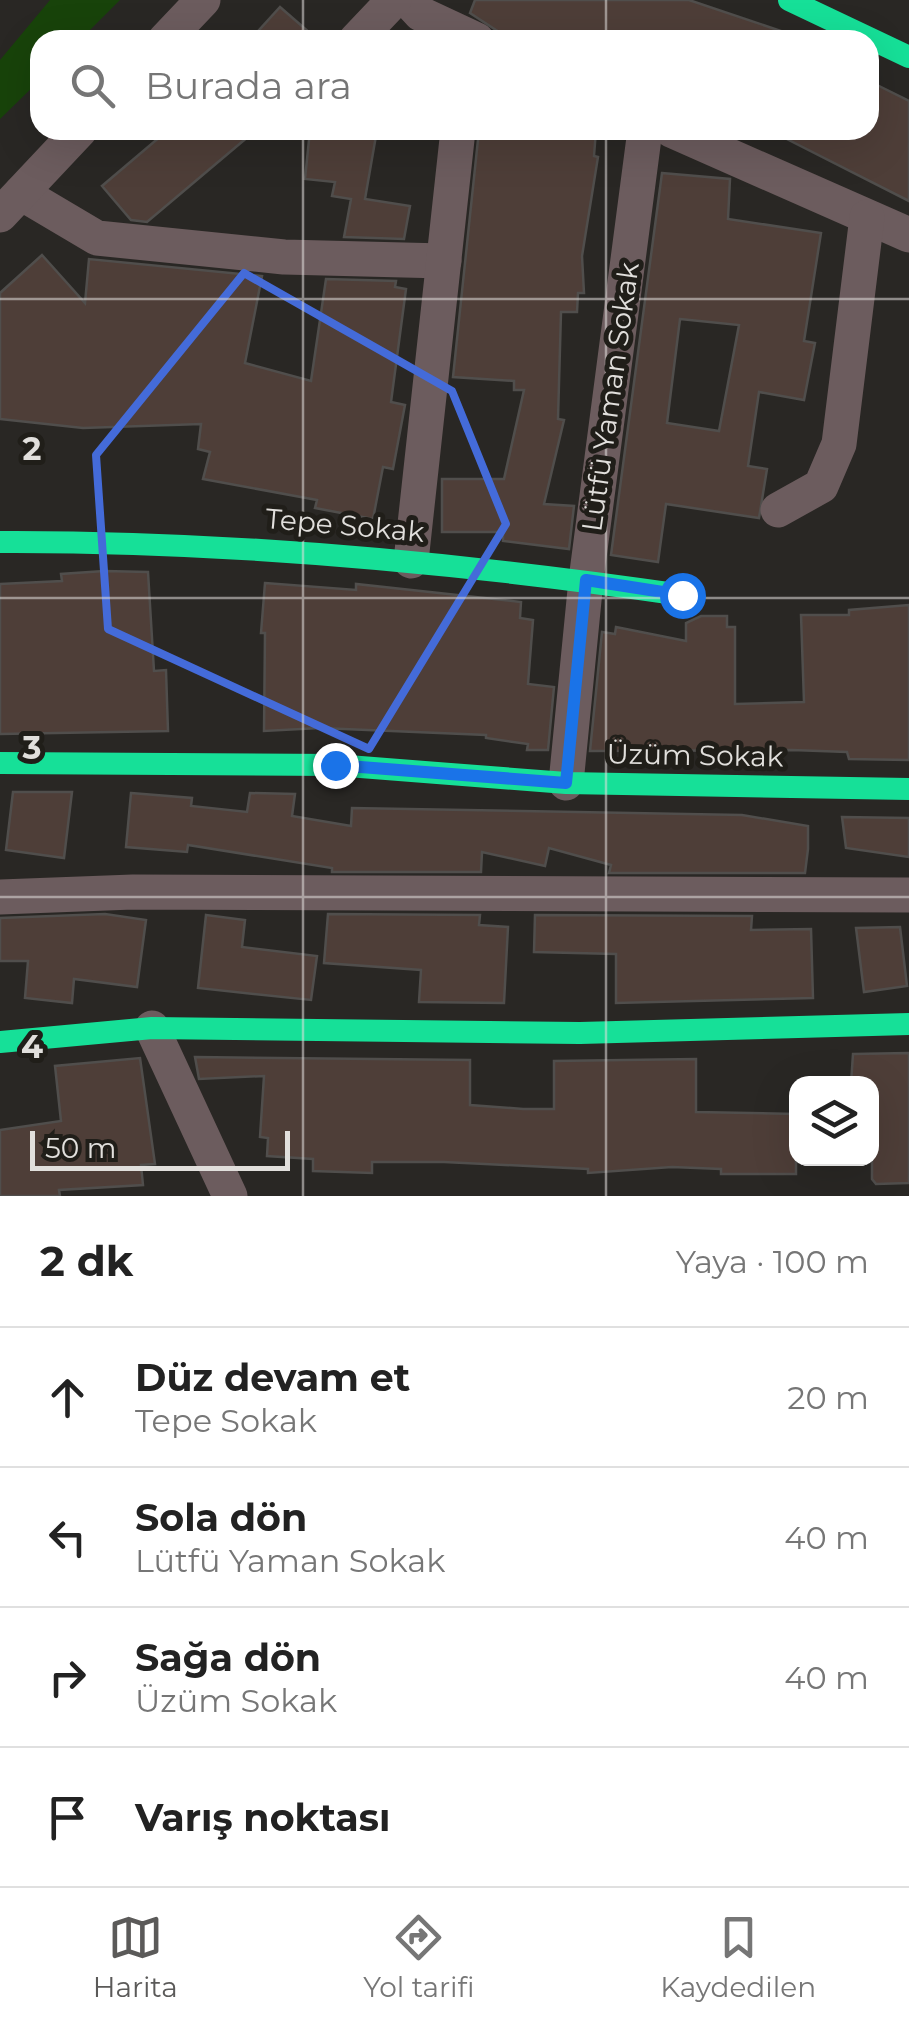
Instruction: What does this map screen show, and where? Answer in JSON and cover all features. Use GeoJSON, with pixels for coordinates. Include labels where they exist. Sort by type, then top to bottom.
{"type":"FeatureCollection","features":[{"type":"Feature","properties":{"kind":"street"},"geometry":{"type":"LineString","coordinates":[[174,30],[203,0]]}},
{"type":"Feature","properties":{"kind":"street"},"geometry":{"type":"LineString","coordinates":[[366,30],[394,0]]}},
{"type":"Feature","properties":{"kind":"street"},"geometry":{"type":"LineString","coordinates":[[408,0],[422,14],[455,30]]}},
{"type":"Feature","properties":{"kind":"street"},"geometry":{"type":"LineString","coordinates":[[789,0],[852,30]]}},
{"type":"Feature","properties":{"kind":"street"},"geometry":{"type":"LineString","coordinates":[[879,43],[909,57]]}},
{"type":"Feature","properties":{"kind":"street"},"geometry":{"type":"LineString","coordinates":[[71,140],[10,204],[97,238],[284,257],[444,262]]}},
{"type":"Feature","properties":{"kind":"street"},"geometry":{"type":"LineString","coordinates":[[411,561],[457,140]]}},
{"type":"Feature","properties":{"kind":"street","name":"Lütfü Yaman Sokak"},"geometry":{"type":"LineString","coordinates":[[566,783],[586,580],[645,140]]}},
{"type":"Feature","properties":{"kind":"street"},"geometry":{"type":"LineString","coordinates":[[694,140],[909,235]]}},
{"type":"Feature","properties":{"kind":"street"},"geometry":{"type":"LineString","coordinates":[[778,510],[821,486],[839,444],[867,217]]}},
{"type":"Feature","properties":{"kind":"street","name":"Tepe Sokak"},"geometry":{"type":"LineString","coordinates":[[0,542],[150,539],[411,561],[682,595]]}},
{"type":"Feature","properties":{"kind":"street","name":"Üzüm Sokak"},"geometry":{"type":"LineString","coordinates":[[0,763],[335,765],[566,783],[909,789]]}},
{"type":"Feature","properties":{"kind":"street"},"geometry":{"type":"LineString","coordinates":[[0,896],[133,892],[909,896]]}},
{"type":"Feature","properties":{"kind":"street"},"geometry":{"type":"LineString","coordinates":[[0,1042],[152,1028],[580,1033],[909,1024]]}},
{"type":"Feature","properties":{"kind":"street"},"geometry":{"type":"LineString","coordinates":[[152,1028],[230,1196]]}},
{"type":"Feature","properties":{"kind":"highlighted area"},"geometry":{"type":"Polygon","coordinates":[[[244,273],[452,391],[506,524],[369,749],[108,629],[96,455],[244,273]]]}},
{"type":"Feature","properties":{"kind":"green space"},"geometry":{"type":"Polygon","coordinates":[[[50,0],[120,0],[90,30],[30,30],[30,90],[0,119],[0,60],[50,0]]]}},
{"type":"Feature","properties":{"kind":"building"},"geometry":{"type":"Polygon","coordinates":[[[475,0],[689,0],[778,30],[496,30],[470,13],[475,0]]]}},
{"type":"Feature","properties":{"kind":"building"},"geometry":{"type":"Polygon","coordinates":[[[280,7],[306,30],[259,30],[280,7]]]}},
{"type":"Feature","properties":{"kind":"building"},"geometry":{"type":"Polygon","coordinates":[[[879,86],[909,101],[909,201],[789,140],[879,140],[879,86]]]}},
{"type":"Feature","properties":{"kind":"building"},"geometry":{"type":"Polygon","coordinates":[[[156,140],[244,140],[147,222],[131,220],[102,186],[156,140]]]}},
{"type":"Feature","properties":{"kind":"building"},"geometry":{"type":"Polygon","coordinates":[[[309,140],[375,140],[365,199],[410,206],[404,239],[344,237],[351,199],[332,196],[335,182],[305,179],[309,140]]]}},
{"type":"Feature","properties":{"kind":"building"},"geometry":{"type":"Polygon","coordinates":[[[478,140],[595,140],[594,156],[598,157],[582,256],[584,293],[578,293],[577,312],[561,312],[558,419],[564,420],[544,504],[574,506],[569,549],[503,541],[503,532],[442,532],[442,479],[504,479],[524,390],[514,390],[514,381],[453,377],[478,140]]]}},
{"type":"Feature","properties":{"kind":"building"},"geometry":{"type":"Polygon","coordinates":[[[662,173],[730,179],[728,219],[821,233],[804,341],[815,343],[804,400],[759,392],[748,466],[767,469],[759,518],[666,504],[658,562],[611,555],[662,173]],[[680,319],[667,423],[719,431],[739,325],[680,319]]]}},
{"type":"Feature","properties":{"kind":"building"},"geometry":{"type":"Polygon","coordinates":[[[42,255],[85,303],[89,259],[262,276],[245,363],[311,381],[326,279],[396,281],[395,287],[406,289],[391,402],[405,405],[393,469],[383,467],[373,519],[315,508],[317,500],[203,479],[210,452],[198,449],[201,424],[83,428],[0,419],[0,293],[42,255]]]}},
{"type":"Feature","properties":{"kind":"building"},"geometry":{"type":"Polygon","coordinates":[[[148,572],[154,671],[166,670],[168,731],[0,734],[0,584],[62,581],[61,574],[148,572]]]}},
{"type":"Feature","properties":{"kind":"building"},"geometry":{"type":"Polygon","coordinates":[[[265,583],[356,590],[356,584],[521,602],[520,618],[533,620],[528,684],[554,687],[548,750],[527,750],[528,744],[486,735],[320,728],[264,731],[265,633],[261,633],[265,583]]]}},
{"type":"Feature","properties":{"kind":"building"},"geometry":{"type":"Polygon","coordinates":[[[909,605],[909,760],[849,759],[847,752],[792,750],[590,751],[602,632],[615,634],[616,627],[686,641],[686,623],[701,616],[727,616],[727,627],[735,627],[735,704],[804,702],[801,615],[849,615],[849,610],[909,605]]]}},
{"type":"Feature","properties":{"kind":"building"},"geometry":{"type":"Polygon","coordinates":[[[13,792],[72,792],[64,858],[6,850],[13,792]]]}},
{"type":"Feature","properties":{"kind":"building"},"geometry":{"type":"Polygon","coordinates":[[[131,793],[192,798],[191,806],[247,812],[250,793],[295,794],[292,816],[351,826],[352,808],[742,815],[808,826],[808,849],[805,873],[609,873],[611,865],[549,848],[545,866],[482,852],[481,872],[332,872],[332,868],[188,845],[187,852],[126,847],[131,793]]]}},
{"type":"Feature","properties":{"kind":"building"},"geometry":{"type":"Polygon","coordinates":[[[842,817],[909,818],[909,857],[846,848],[842,817]]]}},
{"type":"Feature","properties":{"kind":"building"},"geometry":{"type":"Polygon","coordinates":[[[105,914],[146,920],[137,987],[74,979],[72,1003],[25,998],[28,961],[0,961],[0,918],[105,914]]]}},
{"type":"Feature","properties":{"kind":"building"},"geometry":{"type":"Polygon","coordinates":[[[328,914],[480,915],[479,925],[508,927],[504,1003],[419,1002],[421,970],[324,963],[328,914]]]}},
{"type":"Feature","properties":{"kind":"building"},"geometry":{"type":"Polygon","coordinates":[[[206,915],[245,920],[242,947],[317,956],[311,1000],[198,988],[206,915]]]}},
{"type":"Feature","properties":{"kind":"building"},"geometry":{"type":"Polygon","coordinates":[[[535,915],[752,916],[751,930],[811,929],[813,998],[616,1003],[616,954],[534,952],[535,915]]]}},
{"type":"Feature","properties":{"kind":"building"},"geometry":{"type":"Polygon","coordinates":[[[900,927],[907,986],[864,992],[856,928],[900,927]]]}},
{"type":"Feature","properties":{"kind":"building"},"geometry":{"type":"Polygon","coordinates":[[[909,1053],[909,1183],[876,1184],[872,1179],[872,1166],[879,1166],[879,1076],[852,1076],[853,1054],[909,1053]]]}},
{"type":"Feature","properties":{"kind":"building"},"geometry":{"type":"Polygon","coordinates":[[[195,1057],[470,1060],[470,1105],[554,1109],[554,1061],[696,1059],[696,1112],[789,1114],[789,1166],[796,1166],[796,1174],[721,1174],[721,1169],[672,1167],[588,1173],[588,1169],[444,1162],[372,1162],[372,1173],[313,1171],[313,1159],[267,1156],[268,1138],[260,1137],[264,1076],[199,1079],[195,1057]]]}},
{"type":"Feature","properties":{"kind":"building"},"geometry":{"type":"Polygon","coordinates":[[[140,1058],[155,1164],[141,1165],[143,1185],[59,1190],[60,1196],[0,1196],[0,1130],[61,1121],[55,1066],[140,1058]]]}},
{"type":"Feature","properties":{"kind":"traffic: fast"},"geometry":{"type":"LineString","coordinates":[[789,0],[852,30]]}},
{"type":"Feature","properties":{"kind":"traffic: fast"},"geometry":{"type":"LineString","coordinates":[[879,43],[909,57]]}},
{"type":"Feature","properties":{"kind":"traffic: fast"},"geometry":{"type":"LineString","coordinates":[[0,542],[171,545],[342,556],[682,595]]}},
{"type":"Feature","properties":{"kind":"traffic: fast"},"geometry":{"type":"LineString","coordinates":[[0,763],[335,765],[566,783],[909,789]]}},
{"type":"Feature","properties":{"kind":"traffic: fast"},"geometry":{"type":"LineString","coordinates":[[0,1042],[152,1028],[580,1033],[909,1024]]}},
{"type":"Feature","properties":{"kind":"route"},"geometry":{"type":"LineString","coordinates":[[335,765],[566,783],[586,580],[682,595]]}}]}
